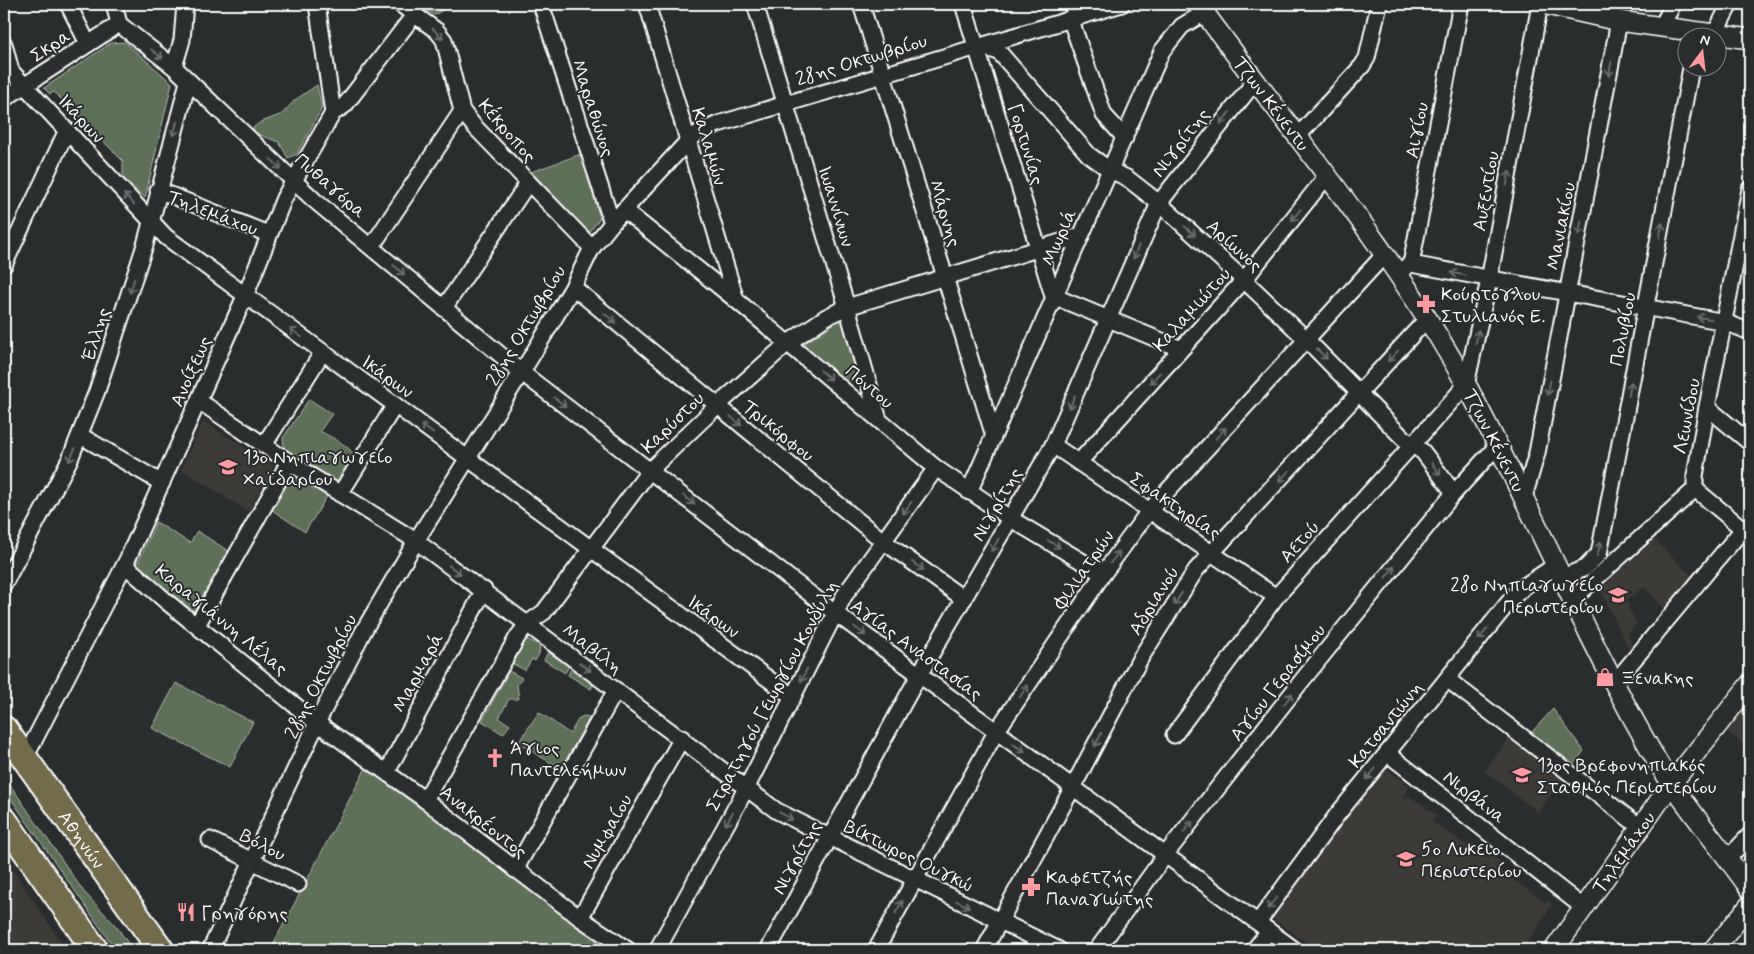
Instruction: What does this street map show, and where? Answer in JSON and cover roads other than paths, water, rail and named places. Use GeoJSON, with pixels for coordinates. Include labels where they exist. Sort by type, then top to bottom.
{"type":"FeatureCollection","features":[{"type":"Feature","properties":{"kind":"highway","name":"Αθηνών"},"geometry":{"type":"LineString","coordinates":[[4,729],[24,760],[161,950]]}},
{"type":"Feature","properties":{"kind":"highway"},"geometry":{"type":"LineString","coordinates":[[4,820],[95,950]]}},
{"type":"Feature","properties":{"kind":"street"},"geometry":{"type":"LineString","coordinates":[[68,4],[88,44]]}},
{"type":"Feature","properties":{"kind":"street"},"geometry":{"type":"LineString","coordinates":[[114,4],[119,24]]}},
{"type":"Feature","properties":{"kind":"street"},"geometry":{"type":"LineString","coordinates":[[174,68],[182,40],[185,4]]}},
{"type":"Feature","properties":{"kind":"street"},"geometry":{"type":"LineString","coordinates":[[317,4],[333,113]]}},
{"type":"Feature","properties":{"kind":"street","name":"Κέκροπος"},"geometry":{"type":"LineString","coordinates":[[400,4],[437,31],[444,40],[462,111],[528,183],[592,248]]}},
{"type":"Feature","properties":{"kind":"street","name":"Μαραθώνος"},"geometry":{"type":"LineString","coordinates":[[541,4],[612,223]]}},
{"type":"Feature","properties":{"kind":"street","name":"Καλαμών"},"geometry":{"type":"LineString","coordinates":[[647,4],[736,300]]}},
{"type":"Feature","properties":{"kind":"street","name":"Ιωαννίνων"},"geometry":{"type":"LineString","coordinates":[[755,4],[784,104],[848,307],[879,420]]}},
{"type":"Feature","properties":{"kind":"street","name":"Μάρνης"},"geometry":{"type":"LineString","coordinates":[[861,4],[993,433]]}},
{"type":"Feature","properties":{"kind":"street","name":"Γορτυνίας"},"geometry":{"type":"LineString","coordinates":[[963,4],[1053,296]]}},
{"type":"Feature","properties":{"kind":"street","name":"28ης Οκτωβρίου"},"geometry":{"type":"LineString","coordinates":[[210,950],[254,861],[317,723],[364,630],[416,541],[573,287],[592,248],[612,223],[688,141],[698,133],[718,124],[976,45],[1122,4]]}},
{"type":"Feature","properties":{"kind":"street"},"geometry":{"type":"LineString","coordinates":[[1298,136],[1362,66],[1367,58],[1379,4]]}},
{"type":"Feature","properties":{"kind":"street","name":"Αιγίου"},"geometry":{"type":"LineString","coordinates":[[1403,268],[1462,4]]}},
{"type":"Feature","properties":{"kind":"street"},"geometry":{"type":"LineString","coordinates":[[1541,4],[1602,10],[1619,21],[1676,30]]}},
{"type":"Feature","properties":{"kind":"street","name":"Αυξεντίου"},"geometry":{"type":"LineString","coordinates":[[1466,385],[1489,280],[1541,4]]}},
{"type":"Feature","properties":{"kind":"street"},"geometry":{"type":"LineString","coordinates":[[1662,28],[1673,4]]}},
{"type":"Feature","properties":{"kind":"street"},"geometry":{"type":"LineString","coordinates":[[1708,28],[1730,4]]}},
{"type":"Feature","properties":{"kind":"street","name":"Τζων Κένεντυ"},"geometry":{"type":"LineString","coordinates":[[1201,8],[1298,136],[1384,256],[1403,268],[1426,320],[1466,385],[1524,497],[1615,682],[1672,783],[1750,889]]}},
{"type":"Feature","properties":{"kind":"street","name":"Μωριά"},"geometry":{"type":"LineString","coordinates":[[969,492],[993,433],[1162,51],[1182,26],[1201,8]]}},
{"type":"Feature","properties":{"kind":"street","name":"Ανοίξεως"},"geometry":{"type":"LineString","coordinates":[[24,760],[124,565],[246,294],[268,234],[294,181],[333,113],[345,105],[414,14]]}},
{"type":"Feature","properties":{"kind":"street"},"geometry":{"type":"LineString","coordinates":[[1070,18],[1104,115],[1125,138]]}},
{"type":"Feature","properties":{"kind":"street","name":"Μανιακίου"},"geometry":{"type":"LineString","coordinates":[[1524,497],[1536,453],[1568,294],[1619,21]]}},
{"type":"Feature","properties":{"kind":"street","name":"Σκρα"},"geometry":{"type":"LineString","coordinates":[[4,99],[119,24]]}},
{"type":"Feature","properties":{"kind":"street","name":"Πυθαγόρα"},"geometry":{"type":"LineString","coordinates":[[119,24],[174,68],[294,181],[521,372]]}},
{"type":"Feature","properties":{"kind":"street"},"geometry":{"type":"LineString","coordinates":[[1726,37],[1750,39]]}},
{"type":"Feature","properties":{"kind":"street","name":"Ικάρων"},"geometry":{"type":"LineString","coordinates":[[4,44],[11,71],[24,87],[67,130],[150,223],[166,237],[246,294],[322,353],[467,457],[589,550],[793,697]]}},
{"type":"Feature","properties":{"kind":"street","name":"Αρίωνος"},"geometry":{"type":"LineString","coordinates":[[976,45],[999,52],[1089,155],[1110,170],[1128,178],[1159,203],[1244,280],[1360,392],[1403,438],[1423,452],[1454,493]]}},
{"type":"Feature","properties":{"kind":"street","name":"Πολυβίου"},"geometry":{"type":"LineString","coordinates":[[1559,571],[1584,568],[1598,554],[1689,78]]}},
{"type":"Feature","properties":{"kind":"street","name":"Νιγρίτης"},"geometry":{"type":"LineString","coordinates":[[768,950],[919,675],[1053,445],[1159,203],[1256,80]]}},
{"type":"Feature","properties":{"kind":"street","name":"Έλλης"},"geometry":{"type":"LineString","coordinates":[[4,584],[81,436],[139,264],[188,82]]}},
{"type":"Feature","properties":{"kind":"street"},"geometry":{"type":"LineString","coordinates":[[372,246],[462,111]]}},
{"type":"Feature","properties":{"kind":"street"},"geometry":{"type":"LineString","coordinates":[[6,254],[67,130]]}},
{"type":"Feature","properties":{"kind":"street","name":"Καλαμιώτου"},"geometry":{"type":"LineString","coordinates":[[1079,462],[1244,280],[1326,177]]}},
{"type":"Feature","properties":{"kind":"street"},"geometry":{"type":"LineString","coordinates":[[444,308],[528,183]]}},
{"type":"Feature","properties":{"kind":"street","name":"Λεωνίδου"},"geometry":{"type":"LineString","coordinates":[[1695,489],[1694,476],[1750,189]]}},
{"type":"Feature","properties":{"kind":"street","name":"Τηλεμάχου"},"geometry":{"type":"LineString","coordinates":[[158,190],[268,234]]}},
{"type":"Feature","properties":{"kind":"street","name":"Πόντου"},"geometry":{"type":"LineString","coordinates":[[624,210],[736,300],[936,468],[1011,519],[1103,574]]}},
{"type":"Feature","properties":{"kind":"street","name":"Καρύστου"},"geometry":{"type":"LineString","coordinates":[[425,800],[518,636],[528,623],[544,612],[650,470],[717,406],[788,343],[826,317],[848,307],[946,279],[1080,236]]}},
{"type":"Feature","properties":{"kind":"street","name":"Φιλιατρών"},"geometry":{"type":"LineString","coordinates":[[876,950],[996,732],[1103,574],[1149,511],[1384,256]]}},
{"type":"Feature","properties":{"kind":"street"},"geometry":{"type":"LineString","coordinates":[[1403,268],[1489,280],[1748,327]]}},
{"type":"Feature","properties":{"kind":"street","name":"Τρικόρφου"},"geometry":{"type":"LineString","coordinates":[[573,287],[883,541],[964,599]]}},
{"type":"Feature","properties":{"kind":"street"},"geometry":{"type":"LineString","coordinates":[[1053,296],[1181,349]]}},
{"type":"Feature","properties":{"kind":"street","name":"Αδριανού"},"geometry":{"type":"LineString","coordinates":[[984,950],[1140,659],[1196,570],[1210,552],[1286,473],[1426,320]]}},
{"type":"Feature","properties":{"kind":"street"},"geometry":{"type":"LineString","coordinates":[[264,445],[322,353]]}},
{"type":"Feature","properties":{"kind":"street","name":"Αγίας Αναστασίας"},"geometry":{"type":"LineString","coordinates":[[521,372],[835,613],[1295,950]]}},
{"type":"Feature","properties":{"kind":"street","name":"Αετού"},"geometry":{"type":"LineString","coordinates":[[1174,735],[1276,597],[1466,385]]}},
{"type":"Feature","properties":{"kind":"street","name":"Μαβίλη"},"geometry":{"type":"LineString","coordinates":[[199,401],[289,462],[416,541],[747,787]]}},
{"type":"Feature","properties":{"kind":"street"},"geometry":{"type":"LineString","coordinates":[[340,494],[395,405]]}},
{"type":"Feature","properties":{"kind":"street"},"geometry":{"type":"LineString","coordinates":[[1707,407],[1750,443]]}},
{"type":"Feature","properties":{"kind":"street"},"geometry":{"type":"LineString","coordinates":[[81,436],[162,483]]}},
{"type":"Feature","properties":{"kind":"street","name":"Σφακτηρίας"},"geometry":{"type":"LineString","coordinates":[[1053,445],[1276,597]]}},
{"type":"Feature","properties":{"kind":"street","name":"Αγίου Γερασίμου"},"geometry":{"type":"LineString","coordinates":[[1096,950],[1166,854],[1300,683],[1454,493],[1497,446]]}},
{"type":"Feature","properties":{"kind":"street"},"geometry":{"type":"LineString","coordinates":[[197,625],[289,462]]}},
{"type":"Feature","properties":{"kind":"street","name":"Στρατηγού Γεωργίου Κονδύλη"},"geometry":{"type":"LineString","coordinates":[[657,950],[747,787],[844,596],[936,468]]}},
{"type":"Feature","properties":{"kind":"street"},"geometry":{"type":"LineString","coordinates":[[1574,599],[1695,489],[1746,532],[1615,682]]}},
{"type":"Feature","properties":{"kind":"street","name":"Καραγιάννη Λέλας"},"geometry":{"type":"LineString","coordinates":[[124,565],[317,723]]}},
{"type":"Feature","properties":{"kind":"street","name":"Κατσαντώνη"},"geometry":{"type":"LineString","coordinates":[[1254,950],[1264,926],[1337,815],[1447,678],[1513,597],[1526,585],[1559,571]]}},
{"type":"Feature","properties":{"kind":"street","name":"Μαρμαρά"},"geometry":{"type":"LineString","coordinates":[[387,772],[484,590]]}},
{"type":"Feature","properties":{"kind":"street"},"geometry":{"type":"LineString","coordinates":[[1447,678],[1640,827]]}},
{"type":"Feature","properties":{"kind":"street","name":"Τηλεμάχου"},"geometry":{"type":"LineString","coordinates":[[1554,950],[1672,783],[1750,684]]}},
{"type":"Feature","properties":{"kind":"street"},"geometry":{"type":"LineString","coordinates":[[515,870],[616,690]]}},
{"type":"Feature","properties":{"kind":"street","name":"Ανακρέοντος"},"geometry":{"type":"LineString","coordinates":[[317,723],[425,800],[580,918],[628,950]]}},
{"type":"Feature","properties":{"kind":"street","name":"Νυμφαίου"},"geometry":{"type":"LineString","coordinates":[[580,918],[682,738]]}},
{"type":"Feature","properties":{"kind":"street","name":"Νιρβάνα"},"geometry":{"type":"LineString","coordinates":[[1387,754],[1584,908]]}},
{"type":"Feature","properties":{"kind":"street","name":"Βίκτωρος Ουγκώ"},"geometry":{"type":"LineString","coordinates":[[747,787],[777,811],[1059,950]]}},
{"type":"Feature","properties":{"kind":"street"},"geometry":{"type":"LineString","coordinates":[[1728,858],[1750,835]]}},
{"type":"Feature","properties":{"kind":"street","name":"Βόλου"},"geometry":{"type":"LineString","coordinates":[[210,840],[298,884]]}},
{"type":"Feature","properties":{"kind":"street"},"geometry":{"type":"LineString","coordinates":[[1713,950],[1750,905]]}},
{"type":"Feature","properties":{"kind":"place","name":"Κούρτογλου Στυλιανός Ε."},"geometry":{"type":"Point","coordinates":[1426,304]}},
{"type":"Feature","properties":{"kind":"place","name":"13ο Νηπιαγωγείο Χαϊδαρίου"},"geometry":{"type":"Point","coordinates":[228,467]}},
{"type":"Feature","properties":{"kind":"place","name":"28ο Νηπιαγωγείο Περιστερίου"},"geometry":{"type":"Point","coordinates":[1618,595]}},
{"type":"Feature","properties":{"kind":"place","name":"Ξενακης"},"geometry":{"type":"Point","coordinates":[1605,677]}},
{"type":"Feature","properties":{"kind":"place","name":"Άγιος Παντελεήμων"},"geometry":{"type":"Point","coordinates":[495,758]}},
{"type":"Feature","properties":{"kind":"place","name":"13ος Βρεφονηπιακός Σταθμός Περιστερίου"},"geometry":{"type":"Point","coordinates":[1522,775]}},
{"type":"Feature","properties":{"kind":"place","name":"5ο Λυκειο Περιστερίου"},"geometry":{"type":"Point","coordinates":[1406,859]}},
{"type":"Feature","properties":{"kind":"place","name":"Καφετζής Παναγιώτης"},"geometry":{"type":"Point","coordinates":[1031,887]}},
{"type":"Feature","properties":{"kind":"place","name":"Γρηγόρης"},"geometry":{"type":"Point","coordinates":[186,912]}}]}
